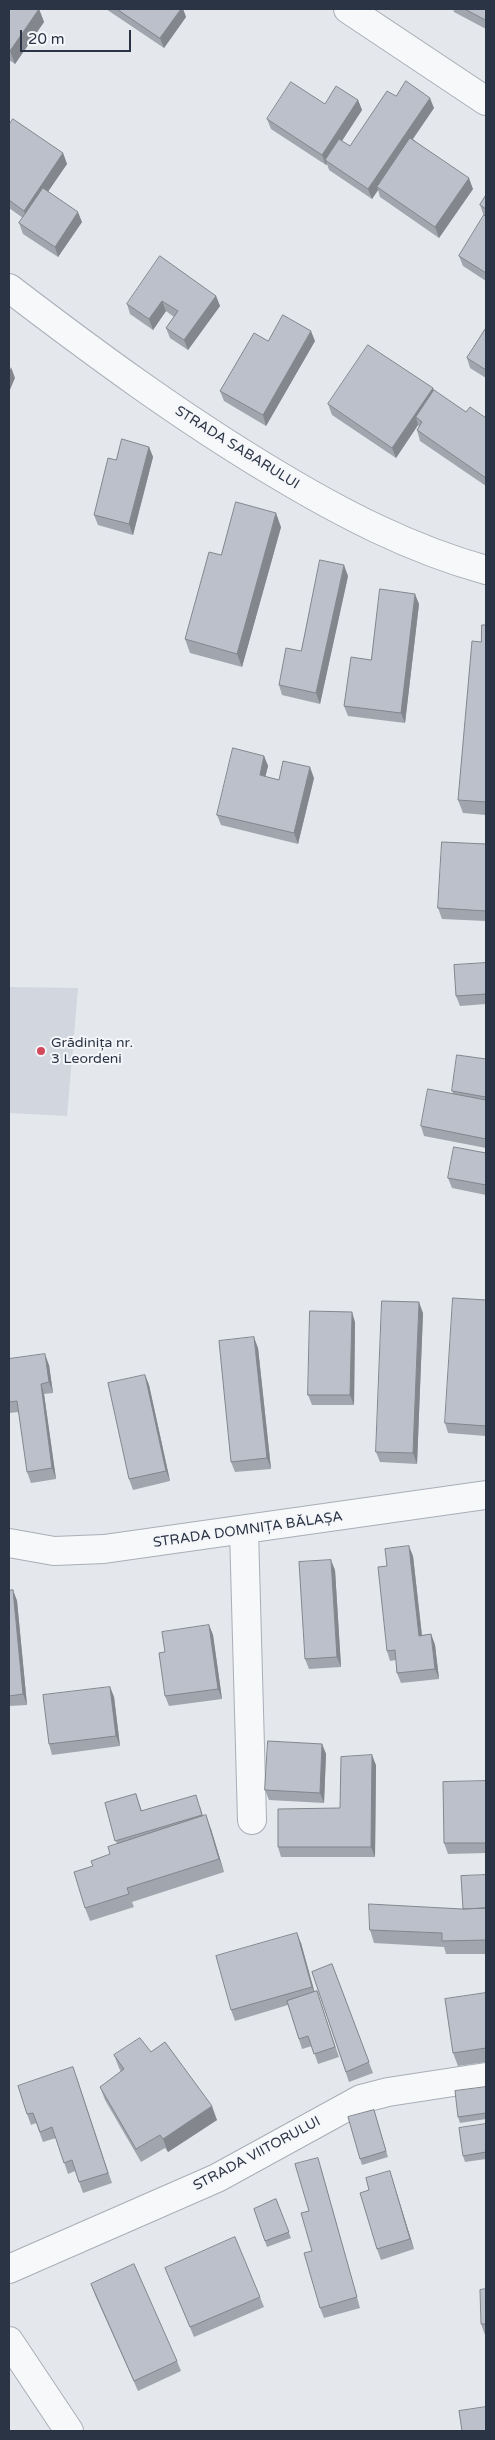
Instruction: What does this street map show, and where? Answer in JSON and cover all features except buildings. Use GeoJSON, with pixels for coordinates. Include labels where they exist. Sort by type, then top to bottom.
{"type":"FeatureCollection","features":[{"type":"Feature","properties":{"kind":"street"},"geometry":{"type":"LineString","coordinates":[[348,9],[486,101]]}},
{"type":"Feature","properties":{"kind":"street","name":"STRADA SABARULUI"},"geometry":{"type":"LineString","coordinates":[[9,288],[157,396],[234,448],[310,494],[374,528],[418,548],[486,570]]}},
{"type":"Feature","properties":{"kind":"street","name":"STRADA DOMNIȚA BĂLAȘA"},"geometry":{"type":"LineString","coordinates":[[9,1544],[54,1551],[104,1549],[486,1496]]}},
{"type":"Feature","properties":{"kind":"street"},"geometry":{"type":"LineString","coordinates":[[244,1530],[252,1820]]}},
{"type":"Feature","properties":{"kind":"street","name":"STRADA VIITORULUI"},"geometry":{"type":"LineString","coordinates":[[9,2269],[217,2178],[361,2099],[388,2092],[486,2077]]}},
{"type":"Feature","properties":{"kind":"street"},"geometry":{"type":"LineString","coordinates":[[9,2340],[69,2431]]}},
{"type":"Feature","properties":{"kind":"shaded area","name":"Grădinița nr. 3 Leordeni"},"geometry":{"type":"Polygon","coordinates":[[[9,987],[78,988],[67,1116],[9,1113],[9,987]]]}},
{"type":"Feature","properties":{"kind":"place","name":"Grădinița nr. 3 Leordeni"},"geometry":{"type":"Point","coordinates":[41,1051]}}]}
